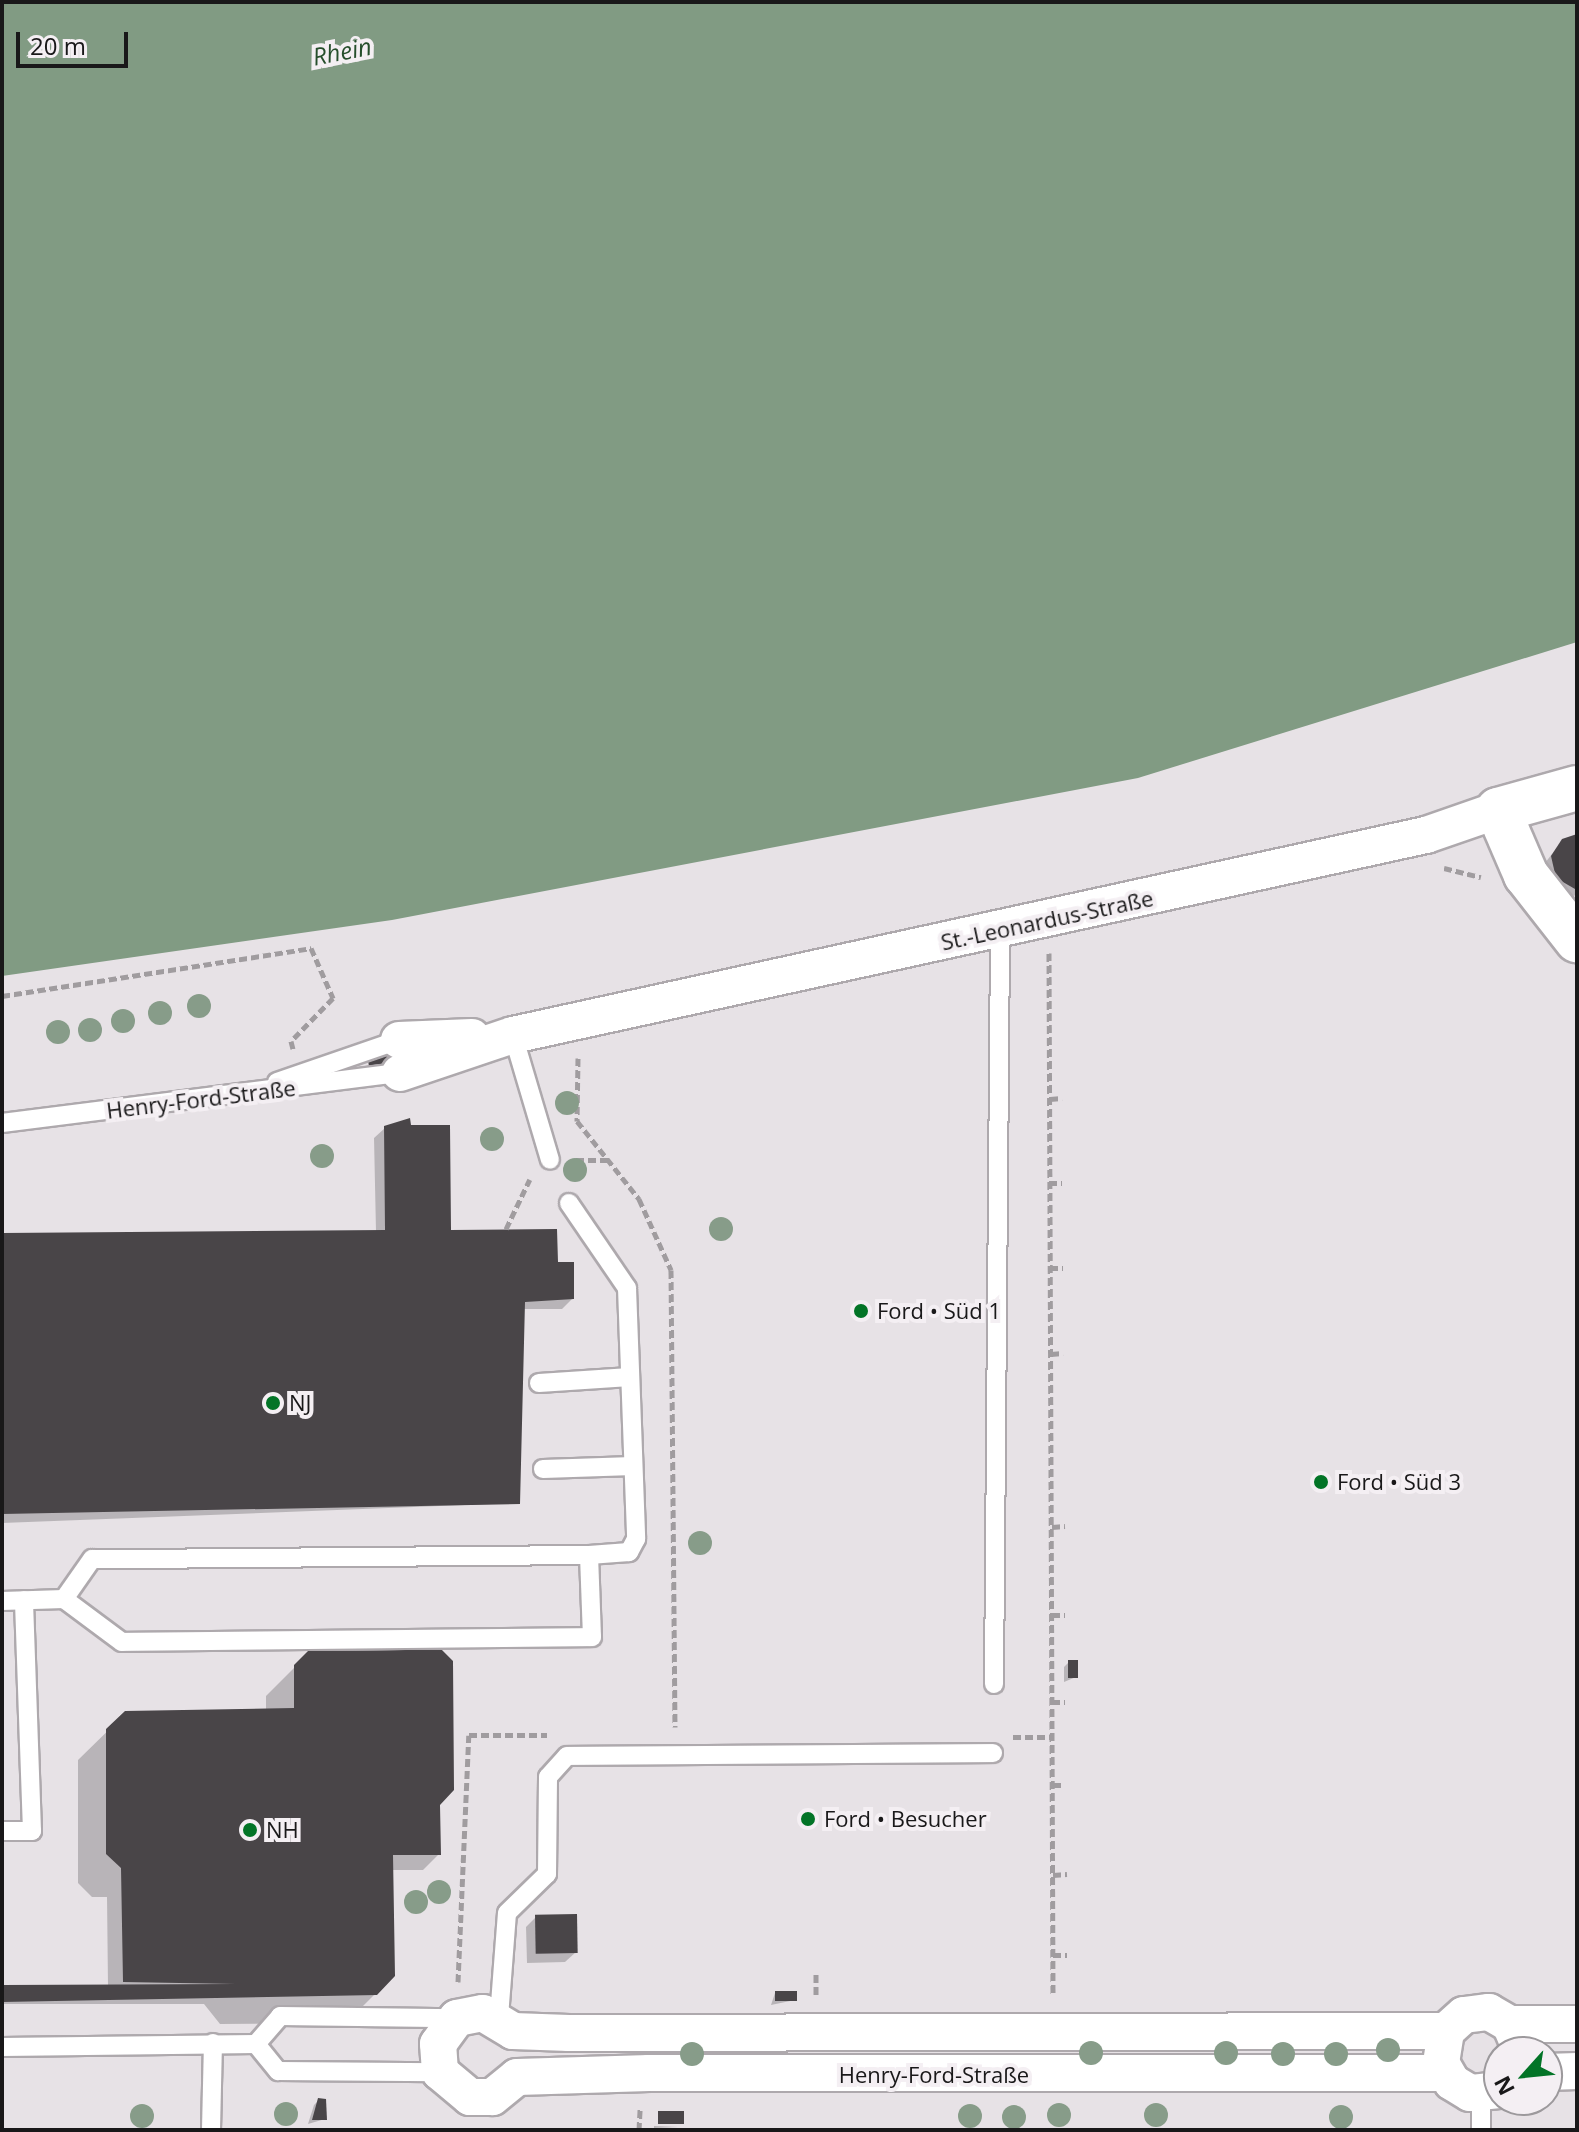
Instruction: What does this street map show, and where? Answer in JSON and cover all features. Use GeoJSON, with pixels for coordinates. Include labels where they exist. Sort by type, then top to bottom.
{"type":"FeatureCollection","features":[{"type":"Feature","properties":{"kind":"street","name":"St.-Leonardus-Straße"},"geometry":{"type":"LineString","coordinates":[[400,1056],[513,1035],[1000,931],[1426,835],[1498,810],[1577,788]]}},
{"type":"Feature","properties":{"kind":"street"},"geometry":{"type":"LineString","coordinates":[[1498,810],[1526,875],[1577,940]]}},
{"type":"Feature","properties":{"kind":"street","name":"Henry-Ford-Straße"},"geometry":{"type":"LineString","coordinates":[[457,2018],[506,2024],[1446,2031],[1477,2012],[1513,2036]]}},
{"type":"Feature","properties":{"kind":"street"},"geometry":{"type":"LineString","coordinates":[[440,2072],[438,2044],[457,2018]]}},
{"type":"Feature","properties":{"kind":"street","name":"Henry-Ford-Straße"},"geometry":{"type":"LineString","coordinates":[[1525,2036],[1577,2024]]}},
{"type":"Feature","properties":{"kind":"street"},"geometry":{"type":"LineString","coordinates":[[1446,2031],[1440,2052],[1445,2073],[1460,2089],[1483,2091]]}},
{"type":"Feature","properties":{"kind":"street","name":"Henry-Ford-Straße"},"geometry":{"type":"LineString","coordinates":[[440,2072],[470,2097],[492,2097],[517,2077],[1445,2073]]}},
{"type":"Feature","properties":{"kind":"lane"},"geometry":{"type":"LineString","coordinates":[[994,1684],[1000,931]]}},
{"type":"Feature","properties":{"kind":"lane"},"geometry":{"type":"LineString","coordinates":[[513,1035],[550,1160]]}},
{"type":"Feature","properties":{"kind":"lane"},"geometry":{"type":"LineString","coordinates":[[236,1096],[298,1075],[400,1056]]}},
{"type":"Feature","properties":{"kind":"lane","name":"Henry-Ford-Straße"},"geometry":{"type":"LineString","coordinates":[[2,1123],[236,1096],[400,1056]]}},
{"type":"Feature","properties":{"kind":"lane"},"geometry":{"type":"LineString","coordinates":[[64,1599],[92,1559],[589,1555],[629,1552],[636,1539],[627,1288],[569,1203]]}},
{"type":"Feature","properties":{"kind":"lane"},"geometry":{"type":"LineString","coordinates":[[539,1383],[630,1377]]}},
{"type":"Feature","properties":{"kind":"lane"},"geometry":{"type":"LineString","coordinates":[[543,1469],[633,1466]]}},
{"type":"Feature","properties":{"kind":"lane"},"geometry":{"type":"LineString","coordinates":[[2,1601],[64,1599],[122,1642],[592,1637],[589,1555]]}},
{"type":"Feature","properties":{"kind":"lane"},"geometry":{"type":"LineString","coordinates":[[2,1831],[32,1831],[24,1600]]}},
{"type":"Feature","properties":{"kind":"lane"},"geometry":{"type":"LineString","coordinates":[[506,2024],[507,1913],[547,1874],[548,1777],[567,1756],[993,1753]]}},
{"type":"Feature","properties":{"kind":"lane","name":"Henry-Ford-Straße"},"geometry":{"type":"LineString","coordinates":[[256,2044],[280,2016],[457,2018]]}},
{"type":"Feature","properties":{"kind":"lane"},"geometry":{"type":"LineString","coordinates":[[211,2130],[213,2043]]}},
{"type":"Feature","properties":{"kind":"lane"},"geometry":{"type":"LineString","coordinates":[[2,2047],[256,2044],[278,2071],[440,2072]]}},
{"type":"Feature","properties":{"kind":"path"},"geometry":{"type":"LineString","coordinates":[[1049,920],[1054,1974]]}},
{"type":"Feature","properties":{"kind":"path"},"geometry":{"type":"LineString","coordinates":[[2,996],[311,948],[333,998],[291,1041],[298,1075]]}},
{"type":"Feature","properties":{"kind":"path"},"geometry":{"type":"LineString","coordinates":[[1050,1099],[1062,1098]]}},
{"type":"Feature","properties":{"kind":"path"},"geometry":{"type":"LineString","coordinates":[[1049,1183],[1062,1183]]}},
{"type":"Feature","properties":{"kind":"path"},"geometry":{"type":"LineString","coordinates":[[1050,1268],[1063,1268]]}},
{"type":"Feature","properties":{"kind":"path"},"geometry":{"type":"LineString","coordinates":[[671,1270],[681,1270]]}},
{"type":"Feature","properties":{"kind":"path"},"geometry":{"type":"LineString","coordinates":[[671,1352],[683,1352]]}},
{"type":"Feature","properties":{"kind":"path"},"geometry":{"type":"LineString","coordinates":[[1051,1354],[1063,1353]]}},
{"type":"Feature","properties":{"kind":"path"},"geometry":{"type":"LineString","coordinates":[[672,1437],[683,1436]]}},
{"type":"Feature","properties":{"kind":"path"},"geometry":{"type":"LineString","coordinates":[[1052,1437],[1064,1438]]}},
{"type":"Feature","properties":{"kind":"path"},"geometry":{"type":"LineString","coordinates":[[673,1520],[684,1520]]}},
{"type":"Feature","properties":{"kind":"path"},"geometry":{"type":"LineString","coordinates":[[1052,1527],[1065,1526]]}},
{"type":"Feature","properties":{"kind":"path"},"geometry":{"type":"LineString","coordinates":[[1052,1615],[1065,1615]]}},
{"type":"Feature","properties":{"kind":"path"},"geometry":{"type":"LineString","coordinates":[[1052,1702],[1065,1702]]}},
{"type":"Feature","properties":{"kind":"path"},"geometry":{"type":"LineString","coordinates":[[1053,1785],[1065,1785]]}},
{"type":"Feature","properties":{"kind":"path"},"geometry":{"type":"LineString","coordinates":[[1053,1875],[1067,1874]]}},
{"type":"Feature","properties":{"kind":"path"},"geometry":{"type":"LineString","coordinates":[[1053,1955],[1067,1955]]}},
{"type":"Feature","properties":{"kind":"water","name":"Rhein"},"geometry":{"type":"Polygon","coordinates":[[[2,2],[1577,2],[1577,642],[1138,778],[392,920],[2,976],[2,2]]]}},
{"type":"Feature","properties":{"kind":"building"},"geometry":{"type":"Polygon","coordinates":[[[1577,834],[1575,889],[1556,878],[1551,856],[1562,839],[1577,834]]]}},
{"type":"Feature","properties":{"kind":"building"},"geometry":{"type":"Polygon","coordinates":[[[392,1052],[394,1064],[369,1068],[367,1056],[392,1052]]]}},
{"type":"Feature","properties":{"kind":"building","name":"NJ"},"geometry":{"type":"Polygon","coordinates":[[[410,1118],[411,1125],[450,1125],[451,1230],[557,1229],[558,1262],[574,1262],[574,1299],[525,1302],[520,1504],[2,1514],[2,1233],[385,1230],[384,1126],[410,1118]]]}},
{"type":"Feature","properties":{"kind":"building","name":"NH"},"geometry":{"type":"Polygon","coordinates":[[[438,1646],[453,1661],[454,1790],[440,1805],[441,1855],[393,1855],[395,1976],[377,1995],[2,2002],[2,1985],[236,1984],[123,1982],[121,1868],[106,1854],[106,1729],[125,1711],[294,1708],[294,1665],[312,1647],[438,1646]]]}},
{"type":"Feature","properties":{"kind":"building"},"geometry":{"type":"Polygon","coordinates":[[[1068,1660],[1078,1660],[1078,1678],[1068,1678],[1068,1660]]]}},
{"type":"Feature","properties":{"kind":"building"},"geometry":{"type":"Polygon","coordinates":[[[577,1914],[578,1953],[536,1954],[535,1915],[577,1914]]]}},
{"type":"Feature","properties":{"kind":"building"},"geometry":{"type":"Polygon","coordinates":[[[775,1991],[797,1991],[797,2001],[775,2001],[775,1991]]]}},
{"type":"Feature","properties":{"kind":"building"},"geometry":{"type":"Polygon","coordinates":[[[318,2098],[326,2099],[327,2120],[312,2120],[318,2098]]]}},
{"type":"Feature","properties":{"kind":"building"},"geometry":{"type":"Polygon","coordinates":[[[658,2111],[684,2111],[684,2124],[658,2124],[658,2111]]]}},
{"type":"Feature","properties":{"kind":"place","name":"Ford • Süd 1"},"geometry":{"type":"Point","coordinates":[861,1311]}},
{"type":"Feature","properties":{"kind":"place","name":"NJ"},"geometry":{"type":"Point","coordinates":[273,1403]}},
{"type":"Feature","properties":{"kind":"place","name":"Ford • Süd 3"},"geometry":{"type":"Point","coordinates":[1321,1482]}},
{"type":"Feature","properties":{"kind":"place","name":"Ford • Besucher"},"geometry":{"type":"Point","coordinates":[808,1819]}},
{"type":"Feature","properties":{"kind":"place","name":"NH"},"geometry":{"type":"Point","coordinates":[250,1830]}}]}
